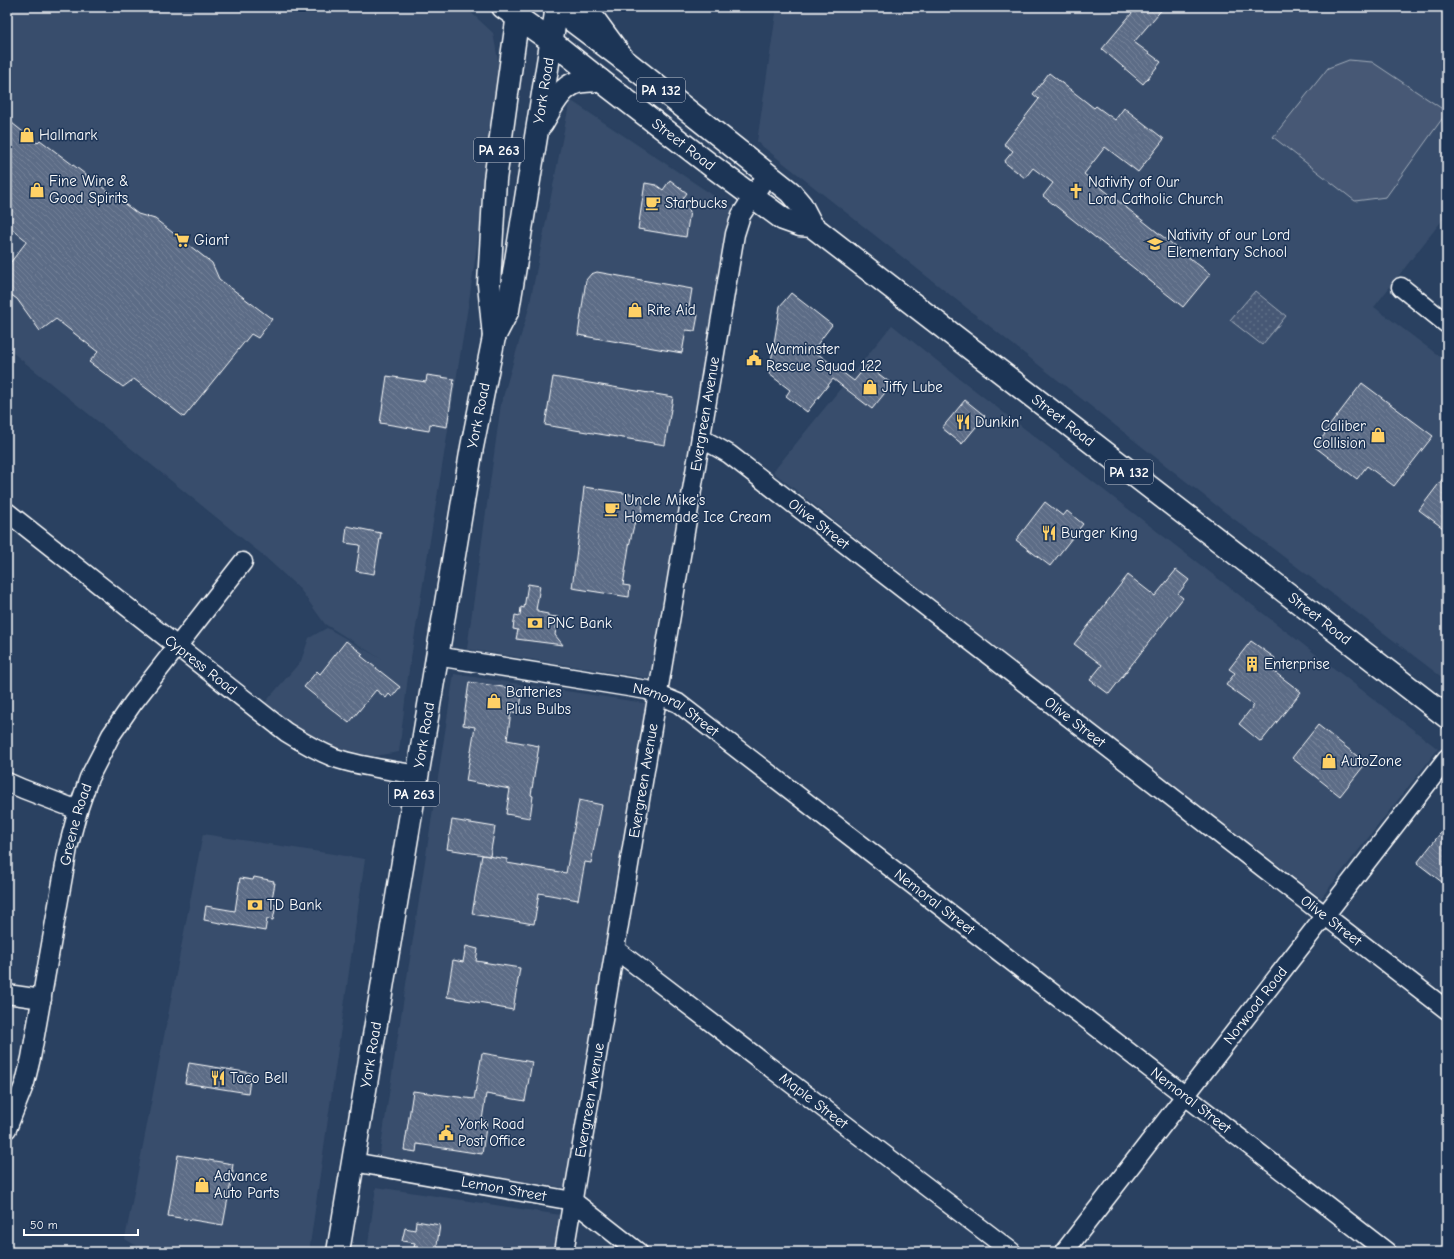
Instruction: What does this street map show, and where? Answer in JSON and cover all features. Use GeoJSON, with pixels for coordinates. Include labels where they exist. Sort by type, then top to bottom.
{"type":"FeatureCollection","features":[{"type":"Feature","properties":{"kind":"main road"},"geometry":{"type":"LineString","coordinates":[[585,7],[623,59]]}},
{"type":"Feature","properties":{"kind":"main road","name":"Street Road"},"geometry":{"type":"LineString","coordinates":[[556,8],[623,59],[790,192],[801,204],[812,226],[1447,717]]}},
{"type":"Feature","properties":{"kind":"main road","name":"York Road"},"geometry":{"type":"LineString","coordinates":[[338,1252],[472,447],[494,337],[508,310],[556,8]]}},
{"type":"Feature","properties":{"kind":"main road","name":"Street Road"},"geometry":{"type":"LineString","coordinates":[[513,10],[600,80],[783,219],[800,225],[812,226]]}},
{"type":"Feature","properties":{"kind":"main road","name":"York Road"},"geometry":{"type":"LineString","coordinates":[[494,337],[489,284],[495,180],[513,10]]}},
{"type":"Feature","properties":{"kind":"main road"},"geometry":{"type":"LineString","coordinates":[[537,133],[559,96],[570,85],[580,81],[600,80]]}},
{"type":"Feature","properties":{"kind":"street","name":"Evergreen Avenue"},"geometry":{"type":"LineString","coordinates":[[564,1252],[735,234],[741,215],[767,175]]}},
{"type":"Feature","properties":{"kind":"street"},"geometry":{"type":"LineString","coordinates":[[1401,287],[1447,324]]}},
{"type":"Feature","properties":{"kind":"street","name":"Olive Street"},"geometry":{"type":"LineString","coordinates":[[701,438],[729,454],[1447,1010]]}},
{"type":"Feature","properties":{"kind":"street","name":"Cypress Road"},"geometry":{"type":"LineString","coordinates":[[7,512],[286,732],[310,747],[336,758],[362,765],[417,775]]}},
{"type":"Feature","properties":{"kind":"street","name":"Greene Road"},"geometry":{"type":"LineString","coordinates":[[7,1129],[16,1107],[31,1058],[68,848],[78,810],[89,778],[111,735],[133,702],[243,562]]}},
{"type":"Feature","properties":{"kind":"street","name":"Nemoral Street"},"geometry":{"type":"LineString","coordinates":[[436,656],[647,690],[678,703],[1387,1252]]}},
{"type":"Feature","properties":{"kind":"street","name":"Norwood Road"},"geometry":{"type":"LineString","coordinates":[[1064,1252],[1447,758]]}},
{"type":"Feature","properties":{"kind":"street"},"geometry":{"type":"LineString","coordinates":[[7,782],[78,810]]}},
{"type":"Feature","properties":{"kind":"street","name":"Maple Street"},"geometry":{"type":"LineString","coordinates":[[615,948],[1012,1252]]}},
{"type":"Feature","properties":{"kind":"street"},"geometry":{"type":"LineString","coordinates":[[7,994],[42,999]]}},
{"type":"Feature","properties":{"kind":"street","name":"Lemon Street"},"geometry":{"type":"LineString","coordinates":[[353,1162],[572,1201],[638,1252]]}},
{"type":"Feature","properties":{"kind":"shaded area"},"geometry":{"type":"Polygon","coordinates":[[[7,7],[465,7],[493,33],[501,77],[470,294],[408,676],[399,752],[374,756],[328,747],[263,705],[301,661],[309,638],[327,628],[383,660],[325,624],[300,589],[263,555],[7,348],[7,7]]]}},
{"type":"Feature","properties":{"kind":"shaded area","name":"Nativity of our Lord Elementary School"},"geometry":{"type":"Polygon","coordinates":[[[777,7],[1447,7],[1447,214],[1374,307],[1447,362],[1447,681],[1221,509],[757,142],[777,7]]]}},
{"type":"Feature","properties":{"kind":"shaded area"},"geometry":{"type":"Polygon","coordinates":[[[1349,60],[1372,62],[1447,112],[1386,197],[1355,201],[1273,137],[1328,68],[1349,60]]]}},
{"type":"Feature","properties":{"kind":"shaded area"},"geometry":{"type":"Polygon","coordinates":[[[570,100],[732,208],[660,680],[467,649],[501,404],[529,308],[570,100]]]}},
{"type":"Feature","properties":{"kind":"shaded area"},"geometry":{"type":"Polygon","coordinates":[[[1255,291],[1286,316],[1262,345],[1230,320],[1255,291]]]}},
{"type":"Feature","properties":{"kind":"shaded area"},"geometry":{"type":"Polygon","coordinates":[[[892,325],[1438,749],[1321,898],[1048,690],[773,472],[892,325]]]}},
{"type":"Feature","properties":{"kind":"shaded area"},"geometry":{"type":"Polygon","coordinates":[[[454,674],[651,704],[573,1189],[379,1159],[454,674]]]}},
{"type":"Feature","properties":{"kind":"shaded area"},"geometry":{"type":"Polygon","coordinates":[[[203,834],[365,859],[309,1252],[147,1252],[125,1239],[203,834]]]}},
{"type":"Feature","properties":{"kind":"shaded area"},"geometry":{"type":"Polygon","coordinates":[[[376,1187],[567,1216],[561,1252],[367,1252],[376,1187]]]}},
{"type":"Feature","properties":{"kind":"building"},"geometry":{"type":"Polygon","coordinates":[[[1137,7],[1164,7],[1134,42],[1161,62],[1143,84],[1102,49],[1137,7]]]}},
{"type":"Feature","properties":{"kind":"building","name":"Nativity of Our Lord Catholic Church"},"geometry":{"type":"Polygon","coordinates":[[[1049,73],[1094,108],[1096,106],[1115,120],[1124,108],[1164,139],[1138,172],[1105,147],[1084,174],[1210,274],[1183,307],[1043,196],[1053,183],[1033,168],[1025,178],[1004,162],[1013,151],[1004,144],[1039,99],[1033,94],[1049,73]]]}},
{"type":"Feature","properties":{"kind":"building"},"geometry":{"type":"Polygon","coordinates":[[[7,119],[37,143],[40,140],[138,214],[155,219],[212,263],[219,279],[272,319],[258,338],[251,334],[184,417],[134,379],[123,387],[89,362],[98,352],[56,319],[40,331],[17,299],[7,292],[7,267],[27,241],[7,225],[7,119]]]}},
{"type":"Feature","properties":{"kind":"building"},"geometry":{"type":"Polygon","coordinates":[[[670,180],[687,193],[680,203],[690,211],[686,237],[638,229],[645,183],[656,185],[663,190],[670,180]]]}},
{"type":"Feature","properties":{"kind":"building","name":"Rite Aid"},"geometry":{"type":"Polygon","coordinates":[[[597,272],[692,289],[688,314],[698,315],[695,331],[686,330],[682,353],[578,335],[586,280],[591,274],[597,272]]]}},
{"type":"Feature","properties":{"kind":"building"},"geometry":{"type":"Polygon","coordinates":[[[791,293],[832,325],[813,350],[854,381],[867,365],[892,384],[872,409],[833,379],[807,412],[786,396],[790,390],[769,374],[780,306],[791,293]]]}},
{"type":"Feature","properties":{"kind":"building"},"geometry":{"type":"Polygon","coordinates":[[[427,375],[454,379],[447,427],[430,424],[429,431],[380,423],[387,376],[426,382],[427,375]]]}},
{"type":"Feature","properties":{"kind":"building"},"geometry":{"type":"Polygon","coordinates":[[[553,377],[673,397],[665,445],[545,425],[553,377]]]}},
{"type":"Feature","properties":{"kind":"building","name":"Caliber Collision"},"geometry":{"type":"Polygon","coordinates":[[[1362,383],[1433,436],[1394,486],[1367,466],[1357,479],[1315,447],[1362,383]]]}},
{"type":"Feature","properties":{"kind":"building","name":"Dunkin'"},"geometry":{"type":"Polygon","coordinates":[[[965,400],[985,416],[962,444],[942,428],[965,400]]]}},
{"type":"Feature","properties":{"kind":"building"},"geometry":{"type":"Polygon","coordinates":[[[1447,473],[1447,531],[1419,510],[1447,473]]]}},
{"type":"Feature","properties":{"kind":"building"},"geometry":{"type":"Polygon","coordinates":[[[584,487],[644,496],[640,521],[635,521],[629,546],[623,585],[630,586],[629,597],[572,588],[584,487]]]}},
{"type":"Feature","properties":{"kind":"building","name":"Burger King"},"geometry":{"type":"Polygon","coordinates":[[[1045,502],[1063,516],[1067,511],[1083,524],[1050,566],[1016,540],[1045,502]]]}},
{"type":"Feature","properties":{"kind":"building"},"geometry":{"type":"Polygon","coordinates":[[[347,526],[381,533],[374,574],[356,571],[360,545],[345,543],[347,526]]]}},
{"type":"Feature","properties":{"kind":"building"},"geometry":{"type":"Polygon","coordinates":[[[1176,570],[1189,580],[1178,594],[1183,598],[1109,694],[1090,680],[1102,665],[1074,644],[1128,575],[1155,596],[1176,570]]]}},
{"type":"Feature","properties":{"kind":"building","name":"PNC Bank"},"geometry":{"type":"Polygon","coordinates":[[[528,584],[540,586],[536,610],[538,610],[538,612],[548,614],[548,616],[558,617],[555,635],[563,645],[516,639],[518,630],[513,629],[515,615],[520,616],[521,607],[524,608],[528,584]]]}},
{"type":"Feature","properties":{"kind":"building"},"geometry":{"type":"Polygon","coordinates":[[[346,641],[363,654],[361,656],[400,687],[392,697],[389,694],[386,698],[376,690],[349,723],[304,687],[317,671],[320,674],[346,641]]]}},
{"type":"Feature","properties":{"kind":"building"},"geometry":{"type":"Polygon","coordinates":[[[1251,641],[1275,658],[1268,667],[1301,692],[1261,742],[1239,724],[1254,705],[1226,685],[1235,673],[1229,669],[1251,641]]]}},
{"type":"Feature","properties":{"kind":"building"},"geometry":{"type":"Polygon","coordinates":[[[469,682],[523,690],[519,713],[511,712],[507,740],[539,746],[531,795],[533,796],[530,818],[506,814],[510,789],[466,781],[475,727],[463,725],[469,682]]]}},
{"type":"Feature","properties":{"kind":"building","name":"AutoZone"},"geometry":{"type":"Polygon","coordinates":[[[1318,725],[1366,763],[1340,796],[1292,758],[1318,725]]]}},
{"type":"Feature","properties":{"kind":"building"},"geometry":{"type":"Polygon","coordinates":[[[579,800],[602,805],[591,863],[585,862],[578,900],[539,893],[534,924],[472,914],[482,855],[507,859],[507,863],[566,873],[579,800]]]}},
{"type":"Feature","properties":{"kind":"building"},"geometry":{"type":"Polygon","coordinates":[[[452,820],[495,827],[490,856],[447,849],[452,820]]]}},
{"type":"Feature","properties":{"kind":"building"},"geometry":{"type":"Polygon","coordinates":[[[1447,825],[1447,886],[1417,863],[1447,825]]]}},
{"type":"Feature","properties":{"kind":"building","name":"TD Bank"},"geometry":{"type":"Polygon","coordinates":[[[254,877],[274,881],[273,883],[275,883],[271,904],[276,905],[273,920],[267,919],[265,931],[204,920],[206,906],[235,911],[240,878],[253,880],[254,877]]]}},
{"type":"Feature","properties":{"kind":"building"},"geometry":{"type":"Polygon","coordinates":[[[466,946],[478,949],[476,961],[520,968],[513,1010],[490,1006],[490,1004],[447,997],[453,960],[463,962],[466,946]]]}},
{"type":"Feature","properties":{"kind":"building","name":"York Road Post Office"},"geometry":{"type":"Polygon","coordinates":[[[482,1053],[532,1062],[525,1101],[486,1094],[482,1120],[487,1121],[482,1154],[417,1144],[416,1152],[404,1150],[413,1091],[474,1099],[482,1053]]]}},
{"type":"Feature","properties":{"kind":"building","name":"Taco Bell"},"geometry":{"type":"Polygon","coordinates":[[[189,1063],[251,1073],[248,1093],[185,1083],[189,1063]]]}},
{"type":"Feature","properties":{"kind":"building","name":"Advance Auto Parts"},"geometry":{"type":"Polygon","coordinates":[[[178,1155],[233,1164],[223,1225],[168,1216],[178,1155]]]}},
{"type":"Feature","properties":{"kind":"building"},"geometry":{"type":"Polygon","coordinates":[[[416,1221],[440,1225],[436,1252],[413,1252],[415,1243],[402,1241],[405,1228],[415,1230],[416,1221]]]}},
{"type":"Feature","properties":{"kind":"place","name":"Hallmark"},"geometry":{"type":"Point","coordinates":[27,135]}},
{"type":"Feature","properties":{"kind":"place","name":"Fine Wine & Good Spirits"},"geometry":{"type":"Point","coordinates":[37,190]}},
{"type":"Feature","properties":{"kind":"place","name":"Nativity of Our Lord Catholic Church"},"geometry":{"type":"Point","coordinates":[1076,191]}},
{"type":"Feature","properties":{"kind":"place","name":"Starbucks"},"geometry":{"type":"Point","coordinates":[653,203]}},
{"type":"Feature","properties":{"kind":"place","name":"Giant"},"geometry":{"type":"Point","coordinates":[182,240]}},
{"type":"Feature","properties":{"kind":"place","name":"Nativity of our Lord Elementary School"},"geometry":{"type":"Point","coordinates":[1155,244]}},
{"type":"Feature","properties":{"kind":"place","name":"Rite Aid"},"geometry":{"type":"Point","coordinates":[635,310]}},
{"type":"Feature","properties":{"kind":"place","name":"Warminster Rescue Squad 122"},"geometry":{"type":"Point","coordinates":[754,358]}},
{"type":"Feature","properties":{"kind":"place","name":"Jiffy Lube"},"geometry":{"type":"Point","coordinates":[870,387]}},
{"type":"Feature","properties":{"kind":"place","name":"Dunkin'"},"geometry":{"type":"Point","coordinates":[963,422]}},
{"type":"Feature","properties":{"kind":"place","name":"Caliber Collision"},"geometry":{"type":"Point","coordinates":[1378,435]}},
{"type":"Feature","properties":{"kind":"place","name":"Uncle Mike's Homemade Ice Cream"},"geometry":{"type":"Point","coordinates":[612,509]}},
{"type":"Feature","properties":{"kind":"place","name":"Burger King"},"geometry":{"type":"Point","coordinates":[1049,533]}},
{"type":"Feature","properties":{"kind":"place","name":"PNC Bank"},"geometry":{"type":"Point","coordinates":[535,623]}},
{"type":"Feature","properties":{"kind":"place","name":"Enterprise"},"geometry":{"type":"Point","coordinates":[1252,664]}},
{"type":"Feature","properties":{"kind":"place","name":"Batteries Plus Bulbs"},"geometry":{"type":"Point","coordinates":[494,701]}},
{"type":"Feature","properties":{"kind":"place","name":"AutoZone"},"geometry":{"type":"Point","coordinates":[1329,761]}},
{"type":"Feature","properties":{"kind":"place","name":"TD Bank"},"geometry":{"type":"Point","coordinates":[255,905]}},
{"type":"Feature","properties":{"kind":"place","name":"Taco Bell"},"geometry":{"type":"Point","coordinates":[218,1078]}},
{"type":"Feature","properties":{"kind":"place","name":"York Road Post Office"},"geometry":{"type":"Point","coordinates":[446,1133]}},
{"type":"Feature","properties":{"kind":"place","name":"Advance Auto Parts"},"geometry":{"type":"Point","coordinates":[202,1185]}}]}
